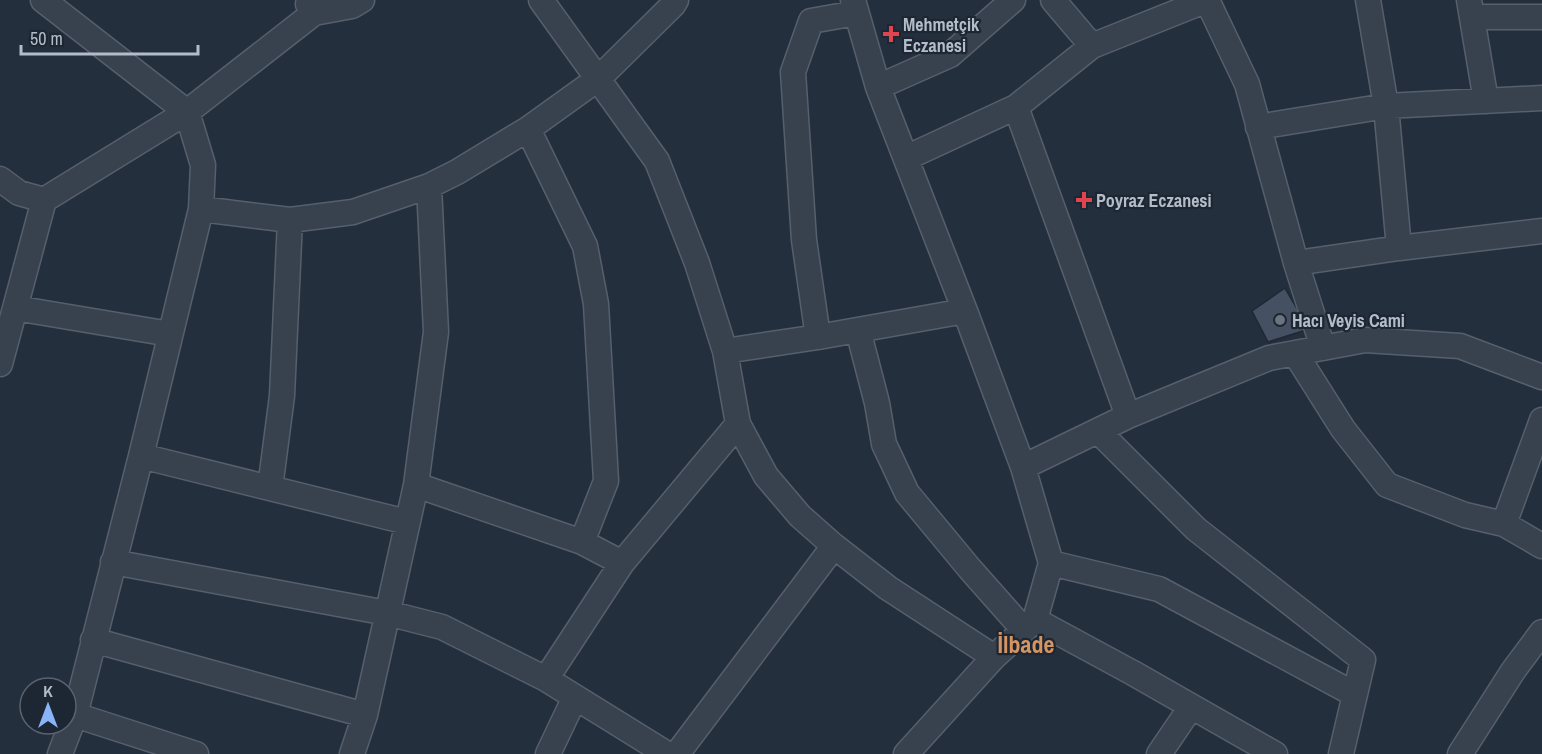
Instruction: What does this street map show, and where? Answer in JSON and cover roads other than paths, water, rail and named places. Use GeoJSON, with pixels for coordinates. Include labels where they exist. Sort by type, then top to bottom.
{"type":"FeatureCollection","features":[{"type":"Feature","properties":{"kind":"street"},"geometry":{"type":"LineString","coordinates":[[43,0],[187,112],[203,165],[201,209],[78,702]]}},
{"type":"Feature","properties":{"kind":"street"},"geometry":{"type":"LineString","coordinates":[[0,364],[44,200],[187,112],[313,4],[352,6],[362,0]]}},
{"type":"Feature","properties":{"kind":"street"},"geometry":{"type":"LineString","coordinates":[[541,0],[657,161],[697,263],[725,351],[738,424],[766,476],[800,516],[834,546],[888,588],[994,657]]}},
{"type":"Feature","properties":{"kind":"street"},"geometry":{"type":"LineString","coordinates":[[201,209],[290,220],[353,212],[429,186],[457,172],[528,129],[598,78],[676,0]]}},
{"type":"Feature","properties":{"kind":"street"},"geometry":{"type":"LineString","coordinates":[[878,87],[950,55],[1013,0]]}},
{"type":"Feature","properties":{"kind":"street"},"geometry":{"type":"LineString","coordinates":[[1053,0],[1092,46]]}},
{"type":"Feature","properties":{"kind":"street"},"geometry":{"type":"LineString","coordinates":[[906,158],[1016,107],[1092,46],[1207,0],[1248,84],[1296,263],[1323,348]]}},
{"type":"Feature","properties":{"kind":"street"},"geometry":{"type":"LineString","coordinates":[[1368,0],[1386,106],[1399,248]]}},
{"type":"Feature","properties":{"kind":"street"},"geometry":{"type":"LineString","coordinates":[[818,337],[804,240],[793,72],[811,21],[855,6],[878,87],[1023,467],[1051,563],[1029,625],[994,657],[906,754]]}},
{"type":"Feature","properties":{"kind":"street"},"geometry":{"type":"LineString","coordinates":[[1486,101],[1471,9],[1542,17]]}},
{"type":"Feature","properties":{"kind":"street"},"geometry":{"type":"LineString","coordinates":[[1258,127],[1386,106],[1542,98]]}},
{"type":"Feature","properties":{"kind":"street"},"geometry":{"type":"LineString","coordinates":[[1016,107],[1128,416]]}},
{"type":"Feature","properties":{"kind":"street"},"geometry":{"type":"LineString","coordinates":[[528,129],[585,246],[596,304],[606,481],[582,542]]}},
{"type":"Feature","properties":{"kind":"street"},"geometry":{"type":"LineString","coordinates":[[0,179],[19,193],[44,200]]}},
{"type":"Feature","properties":{"kind":"street"},"geometry":{"type":"LineString","coordinates":[[352,754],[364,715],[416,485],[436,332],[429,186]]}},
{"type":"Feature","properties":{"kind":"street"},"geometry":{"type":"LineString","coordinates":[[270,488],[282,396],[290,220]]}},
{"type":"Feature","properties":{"kind":"street"},"geometry":{"type":"LineString","coordinates":[[1296,263],[1542,231]]}},
{"type":"Feature","properties":{"kind":"street"},"geometry":{"type":"LineString","coordinates":[[15,308],[170,334]]}},
{"type":"Feature","properties":{"kind":"street"},"geometry":{"type":"LineString","coordinates":[[725,351],[965,311]]}},
{"type":"Feature","properties":{"kind":"street"},"geometry":{"type":"LineString","coordinates":[[858,330],[877,403],[884,444],[907,493],[970,569],[1029,625],[1124,668],[1275,754]]}},
{"type":"Feature","properties":{"kind":"street"},"geometry":{"type":"LineString","coordinates":[[1023,467],[1128,416],[1269,358],[1365,340],[1460,346],[1542,377]]}},
{"type":"Feature","properties":{"kind":"street"},"geometry":{"type":"LineString","coordinates":[[1295,353],[1343,429],[1387,485],[1465,515],[1504,524],[1542,546]]}},
{"type":"Feature","properties":{"kind":"street"},"geometry":{"type":"LineString","coordinates":[[1504,524],[1542,420]]}},
{"type":"Feature","properties":{"kind":"street"},"geometry":{"type":"LineString","coordinates":[[546,679],[622,563],[738,424]]}},
{"type":"Feature","properties":{"kind":"street"},"geometry":{"type":"LineString","coordinates":[[1098,430],[1196,530],[1363,660],[1341,754]]}},
{"type":"Feature","properties":{"kind":"street"},"geometry":{"type":"LineString","coordinates":[[141,456],[407,522]]}},
{"type":"Feature","properties":{"kind":"street"},"geometry":{"type":"LineString","coordinates":[[416,485],[582,542],[622,563]]}},
{"type":"Feature","properties":{"kind":"street"},"geometry":{"type":"LineString","coordinates":[[677,754],[834,546]]}},
{"type":"Feature","properties":{"kind":"street"},"geometry":{"type":"LineString","coordinates":[[113,562],[387,613],[441,627],[546,679],[667,754]]}},
{"type":"Feature","properties":{"kind":"street"},"geometry":{"type":"LineString","coordinates":[[1051,563],[1159,589],[1354,694]]}},
{"type":"Feature","properties":{"kind":"street"},"geometry":{"type":"LineString","coordinates":[[1461,754],[1513,671],[1542,632]]}},
{"type":"Feature","properties":{"kind":"street"},"geometry":{"type":"LineString","coordinates":[[93,640],[364,715]]}},
{"type":"Feature","properties":{"kind":"street"},"geometry":{"type":"LineString","coordinates":[[548,754],[575,697]]}},
{"type":"Feature","properties":{"kind":"street"},"geometry":{"type":"LineString","coordinates":[[1159,754],[1191,706]]}},
{"type":"Feature","properties":{"kind":"street"},"geometry":{"type":"LineString","coordinates":[[78,716],[196,754]]}},
{"type":"Feature","properties":{"kind":"street"},"geometry":{"type":"LineString","coordinates":[[60,754],[67,736]]}},
{"type":"Feature","properties":{"kind":"place","name":"Mehmetçik Eczanesi"},"geometry":{"type":"Point","coordinates":[891,34]}},
{"type":"Feature","properties":{"kind":"place","name":"Poyraz Eczanesi"},"geometry":{"type":"Point","coordinates":[1084,200]}},
{"type":"Feature","properties":{"kind":"place","name":"Hacı Veyis Cami"},"geometry":{"type":"Point","coordinates":[1280,320]}},
{"type":"Feature","properties":{"kind":"district","name":"İlbade"},"geometry":{"type":"Point","coordinates":[1026,644]}}]}
